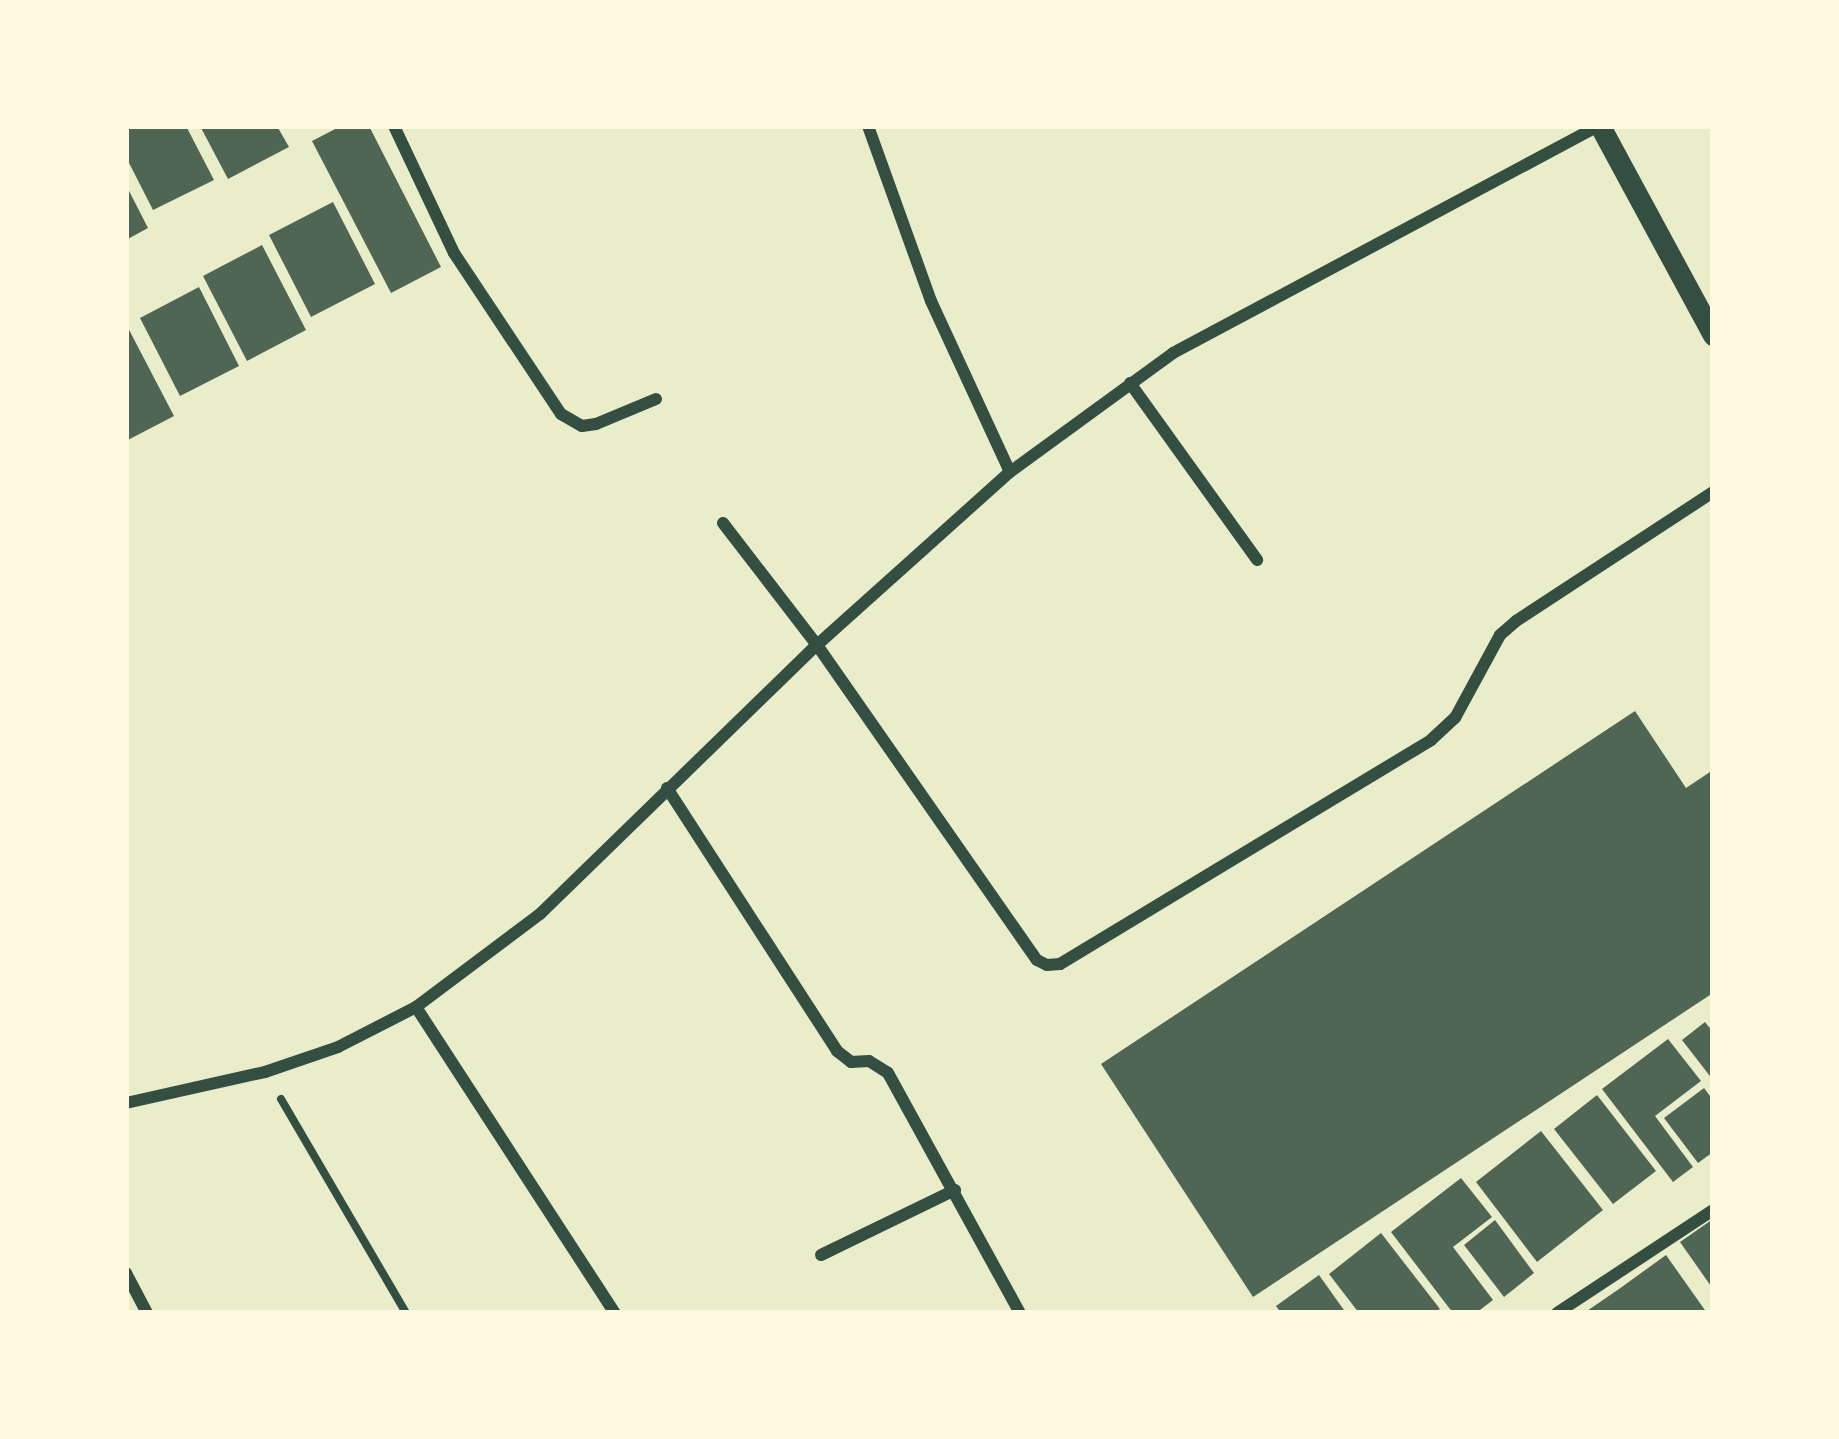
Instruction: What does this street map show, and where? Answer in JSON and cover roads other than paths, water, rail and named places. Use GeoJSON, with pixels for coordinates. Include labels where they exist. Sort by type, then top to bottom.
{"type":"FeatureCollection","features":[{"type":"Feature","properties":{"kind":"street"},"geometry":{"type":"LineString","coordinates":[[394,126],[454,253],[561,413],[582,426],[596,424],[656,399]]}},
{"type":"Feature","properties":{"kind":"street"},"geometry":{"type":"LineString","coordinates":[[868,126],[931,302],[1010,472]]}},
{"type":"Feature","properties":{"kind":"street"},"geometry":{"type":"LineString","coordinates":[[126,1103],[265,1072],[338,1047],[416,1007],[539,914],[817,645],[1010,472],[1130,383],[1231,320],[1599,126],[1713,335]]}},
{"type":"Feature","properties":{"kind":"street"},"geometry":{"type":"LineString","coordinates":[[1130,383],[1257,560]]}},
{"type":"Feature","properties":{"kind":"street"},"geometry":{"type":"LineString","coordinates":[[723,523],[817,645],[1037,960],[1060,964],[1431,740],[1455,718],[1500,635],[1713,492]]}},
{"type":"Feature","properties":{"kind":"street"},"geometry":{"type":"LineString","coordinates":[[667,788],[837,1051],[851,1062],[869,1061],[888,1072],[1020,1313]]}},
{"type":"Feature","properties":{"kind":"street"},"geometry":{"type":"LineString","coordinates":[[416,1007],[615,1313]]}},
{"type":"Feature","properties":{"kind":"street"},"geometry":{"type":"LineString","coordinates":[[821,1255],[955,1190]]}},
{"type":"Feature","properties":{"kind":"street"},"geometry":{"type":"LineString","coordinates":[[1557,1313],[1713,1210]]}},
{"type":"Feature","properties":{"kind":"street"},"geometry":{"type":"LineString","coordinates":[[126,1273],[147,1313]]}}]}
